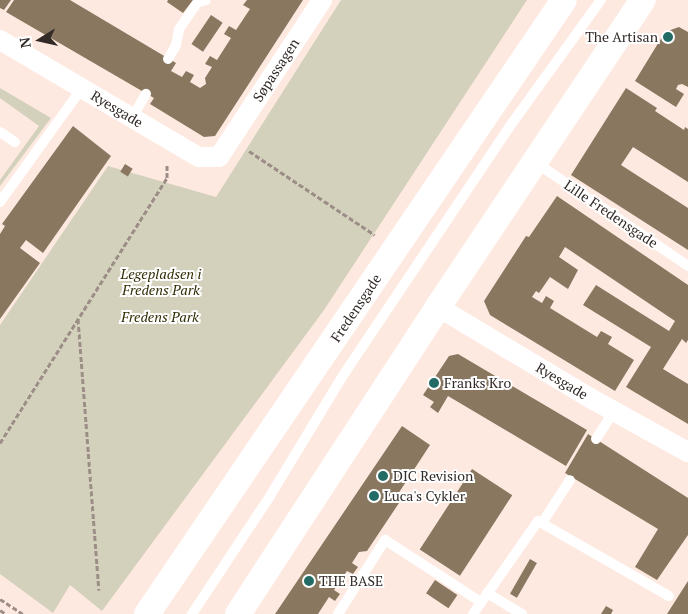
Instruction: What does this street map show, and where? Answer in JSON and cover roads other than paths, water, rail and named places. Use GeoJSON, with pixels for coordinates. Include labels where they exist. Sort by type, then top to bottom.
{"type":"FeatureCollection","features":[{"type":"Feature","properties":{"kind":"street","name":"Søpassagen"},"geometry":{"type":"LineString","coordinates":[[231,140],[322,0]]}},
{"type":"Feature","properties":{"kind":"street","name":"Fredensgade"},"geometry":{"type":"LineString","coordinates":[[146,614],[324,356],[564,0]]}},
{"type":"Feature","properties":{"kind":"street"},"geometry":{"type":"LineString","coordinates":[[238,614],[438,307],[644,0]]}},
{"type":"Feature","properties":{"kind":"street","name":"Ryesgade"},"geometry":{"type":"LineString","coordinates":[[0,40],[199,157],[219,157],[231,140]]}},
{"type":"Feature","properties":{"kind":"street","name":"Ryesgade"},"geometry":{"type":"LineString","coordinates":[[438,307],[614,411],[688,452]]}},
{"type":"Feature","properties":{"kind":"street"},"geometry":{"type":"LineString","coordinates":[[168,614],[209,551],[324,356]]}},
{"type":"Feature","properties":{"kind":"lane"},"geometry":{"type":"LineString","coordinates":[[168,59],[176,45],[179,29],[198,2],[206,0]]}},
{"type":"Feature","properties":{"kind":"lane"},"geometry":{"type":"LineString","coordinates":[[192,614],[270,496],[359,352],[515,119],[601,0]]}},
{"type":"Feature","properties":{"kind":"lane"},"geometry":{"type":"LineString","coordinates":[[0,202],[82,88]]}},
{"type":"Feature","properties":{"kind":"lane"},"geometry":{"type":"LineString","coordinates":[[132,118],[146,94]]}},
{"type":"Feature","properties":{"kind":"lane"},"geometry":{"type":"LineString","coordinates":[[0,132],[15,142]]}},
{"type":"Feature","properties":{"kind":"lane","name":"Lille Fredensgade"},"geometry":{"type":"LineString","coordinates":[[534,162],[688,266]]}},
{"type":"Feature","properties":{"kind":"lane"},"geometry":{"type":"LineString","coordinates":[[596,439],[614,411]]}},
{"type":"Feature","properties":{"kind":"lane"},"geometry":{"type":"LineString","coordinates":[[542,523],[570,480]]}},
{"type":"Feature","properties":{"kind":"lane"},"geometry":{"type":"LineString","coordinates":[[473,614],[538,521],[669,596]]}},
{"type":"Feature","properties":{"kind":"lane"},"geometry":{"type":"LineString","coordinates":[[338,614],[385,540],[481,602]]}},
{"type":"Feature","properties":{"kind":"lane"},"geometry":{"type":"LineString","coordinates":[[487,593],[522,614]]}},
{"type":"Feature","properties":{"kind":"place","name":"The Artisan"},"geometry":{"type":"Point","coordinates":[668,37]}},
{"type":"Feature","properties":{"kind":"place","name":"Franks Kro"},"geometry":{"type":"Point","coordinates":[434,383]}},
{"type":"Feature","properties":{"kind":"place","name":"DIC Revision"},"geometry":{"type":"Point","coordinates":[383,476]}},
{"type":"Feature","properties":{"kind":"place","name":"Luca's Cykler"},"geometry":{"type":"Point","coordinates":[374,496]}},
{"type":"Feature","properties":{"kind":"place","name":"THE BASE"},"geometry":{"type":"Point","coordinates":[309,581]}},
{"type":"Feature","properties":{"kind":"park label","name":"Legepladsen i Fredens Park"},"geometry":{"type":"Point","coordinates":[161,282]}},
{"type":"Feature","properties":{"kind":"park label","name":"Fredens Park"},"geometry":{"type":"Point","coordinates":[160,317]}}]}
